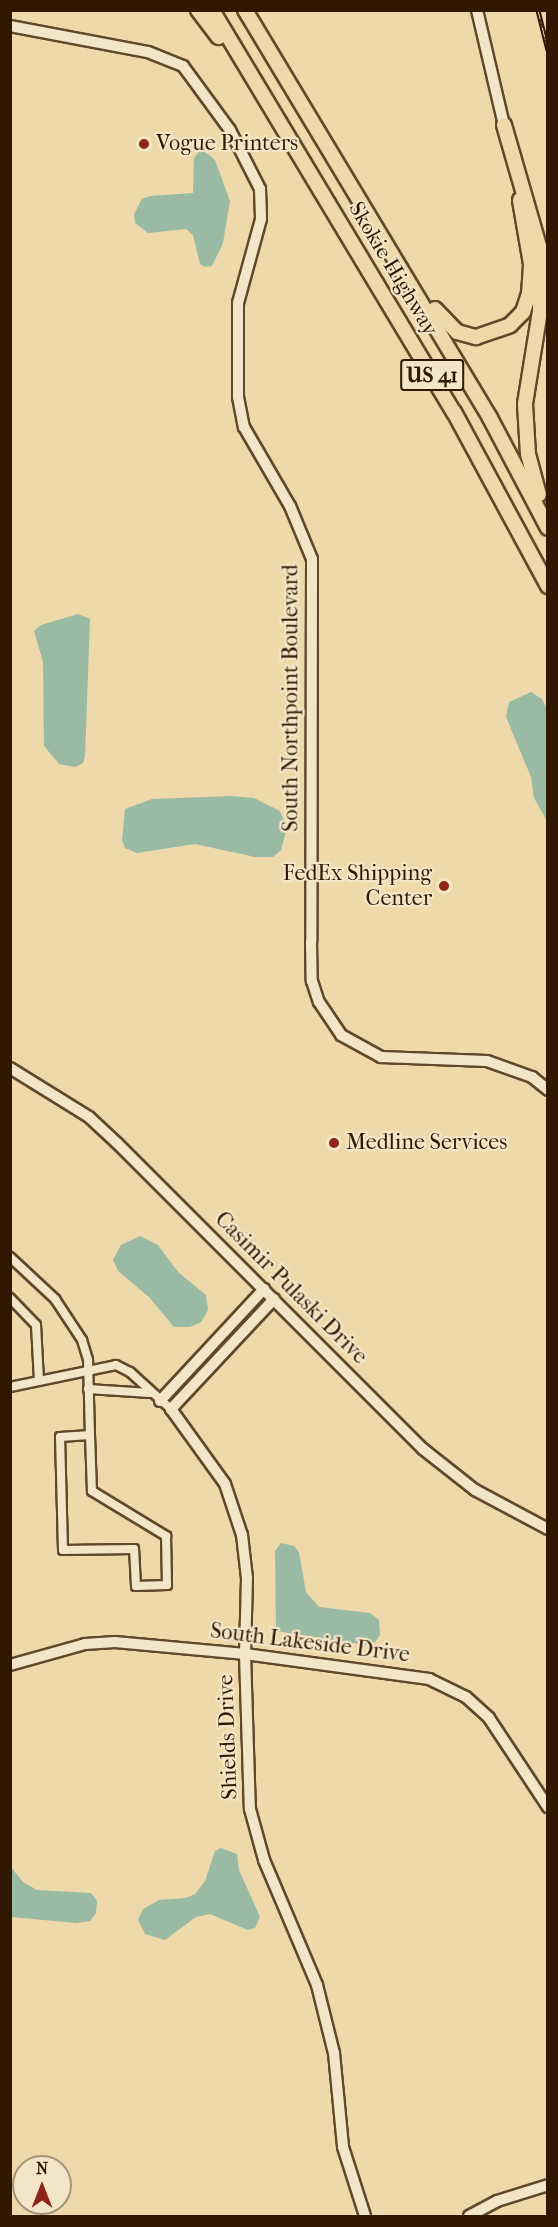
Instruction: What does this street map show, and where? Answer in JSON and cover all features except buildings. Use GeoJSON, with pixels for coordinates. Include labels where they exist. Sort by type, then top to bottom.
{"type":"FeatureCollection","features":[{"type":"Feature","properties":{"kind":"highway"},"geometry":{"type":"LineString","coordinates":[[198,10],[271,109]]}},
{"type":"Feature","properties":{"kind":"highway","name":"Skokie Highway"},"geometry":{"type":"LineString","coordinates":[[212,10],[454,412],[548,586]]}},
{"type":"Feature","properties":{"kind":"highway","name":"Skokie Highway"},"geometry":{"type":"LineString","coordinates":[[245,10],[490,418],[548,528]]}},
{"type":"Feature","properties":{"kind":"highway"},"geometry":{"type":"LineString","coordinates":[[381,234],[444,322],[457,333],[476,337],[510,326],[523,312],[529,294],[531,264],[504,125]]}},
{"type":"Feature","properties":{"kind":"highway"},"geometry":{"type":"LineString","coordinates":[[504,125],[539,246],[540,311],[529,367],[525,428],[533,479],[548,521]]}},
{"type":"Feature","properties":{"kind":"street"},"geometry":{"type":"LineString","coordinates":[[477,10],[504,125]]}},
{"type":"Feature","properties":{"kind":"street","name":"South Northpoint Boulevard"},"geometry":{"type":"LineString","coordinates":[[10,26],[148,52],[183,66],[230,130],[260,189],[261,219],[238,303],[238,397],[244,427],[290,506],[312,560],[310,942],[312,981],[319,1002],[341,1035],[381,1057],[487,1061],[532,1077],[548,1090]]}},
{"type":"Feature","properties":{"kind":"street","name":"Casimir Pulaski Drive"},"geometry":{"type":"LineString","coordinates":[[10,1068],[89,1117],[423,1449],[475,1490],[548,1529]]}},
{"type":"Feature","properties":{"kind":"street"},"geometry":{"type":"LineString","coordinates":[[10,1257],[70,1317],[82,1340],[87,1373],[90,1436],[92,1491],[166,1536],[167,1585],[136,1586],[134,1549],[63,1550],[60,1437],[90,1436]]}},
{"type":"Feature","properties":{"kind":"street"},"geometry":{"type":"LineString","coordinates":[[160,1401],[264,1289]]}},
{"type":"Feature","properties":{"kind":"street"},"geometry":{"type":"LineString","coordinates":[[10,1298],[36,1325],[39,1381]]}},
{"type":"Feature","properties":{"kind":"street"},"geometry":{"type":"LineString","coordinates":[[10,1387],[87,1373],[116,1365],[130,1372],[150,1393],[171,1409],[274,1299]]}},
{"type":"Feature","properties":{"kind":"street"},"geometry":{"type":"LineString","coordinates":[[88,1389],[150,1393]]}},
{"type":"Feature","properties":{"kind":"street","name":"Shields Drive"},"geometry":{"type":"LineString","coordinates":[[171,1409],[208,1456],[237,1514],[247,1578],[245,1654],[250,1809],[264,1860],[317,1985],[334,2053],[343,2148],[365,2217]]}},
{"type":"Feature","properties":{"kind":"street","name":"South Lakeside Drive"},"geometry":{"type":"LineString","coordinates":[[10,1665],[85,1644],[115,1642],[245,1654],[406,1675],[449,1687],[474,1704],[502,1734],[548,1807]]}},
{"type":"Feature","properties":{"kind":"street"},"geometry":{"type":"LineString","coordinates":[[469,2217],[497,2200],[548,2185]]}},
{"type":"Feature","properties":{"kind":"shaded area"},"geometry":{"type":"Polygon","coordinates":[[[201,149],[215,160],[230,201],[223,243],[212,266],[205,267],[200,264],[193,235],[186,229],[148,233],[135,223],[134,214],[142,199],[150,196],[193,193],[194,158],[201,149]]]}},
{"type":"Feature","properties":{"kind":"shaded area"},"geometry":{"type":"Polygon","coordinates":[[[78,614],[90,619],[85,756],[83,763],[75,767],[59,764],[44,746],[43,662],[34,631],[41,625],[78,614]]]}},
{"type":"Feature","properties":{"kind":"shaded area"},"geometry":{"type":"Polygon","coordinates":[[[531,692],[542,699],[547,709],[547,821],[534,798],[531,777],[506,717],[509,702],[531,692]]]}},
{"type":"Feature","properties":{"kind":"shaded area"},"geometry":{"type":"Polygon","coordinates":[[[230,796],[254,798],[280,811],[287,828],[281,850],[273,857],[255,857],[195,844],[137,853],[125,848],[122,840],[125,809],[152,799],[230,796]]]}},
{"type":"Feature","properties":{"kind":"shaded area"},"geometry":{"type":"Polygon","coordinates":[[[140,1236],[158,1245],[178,1272],[206,1295],[208,1310],[201,1322],[190,1327],[174,1327],[149,1297],[118,1271],[113,1260],[121,1245],[140,1236]]]}},
{"type":"Feature","properties":{"kind":"shaded area"},"geometry":{"type":"Polygon","coordinates":[[[281,1543],[294,1546],[299,1552],[306,1592],[319,1607],[370,1613],[379,1620],[380,1635],[375,1642],[366,1645],[276,1631],[275,1551],[281,1543]]]}},
{"type":"Feature","properties":{"kind":"shaded area"},"geometry":{"type":"Polygon","coordinates":[[[221,1848],[237,1854],[239,1870],[260,1917],[255,1928],[248,1930],[210,1914],[196,1917],[165,1940],[145,1934],[138,1920],[143,1909],[159,1900],[186,1898],[195,1894],[205,1881],[215,1851],[221,1848]]]}},
{"type":"Feature","properties":{"kind":"shaded area"},"geometry":{"type":"Polygon","coordinates":[[[10,1866],[23,1882],[37,1890],[91,1893],[97,1901],[96,1913],[90,1921],[76,1923],[11,1917],[10,1866]]]}},
{"type":"Feature","properties":{"kind":"railway"},"geometry":{"type":"LineString","coordinates":[[538,10],[548,50]]}},
{"type":"Feature","properties":{"kind":"place","name":"Vogue Printers"},"geometry":{"type":"Point","coordinates":[144,144]}},
{"type":"Feature","properties":{"kind":"place","name":"FedEx Shipping Center"},"geometry":{"type":"Point","coordinates":[444,886]}},
{"type":"Feature","properties":{"kind":"place","name":"Medline Services"},"geometry":{"type":"Point","coordinates":[334,1143]}}]}
